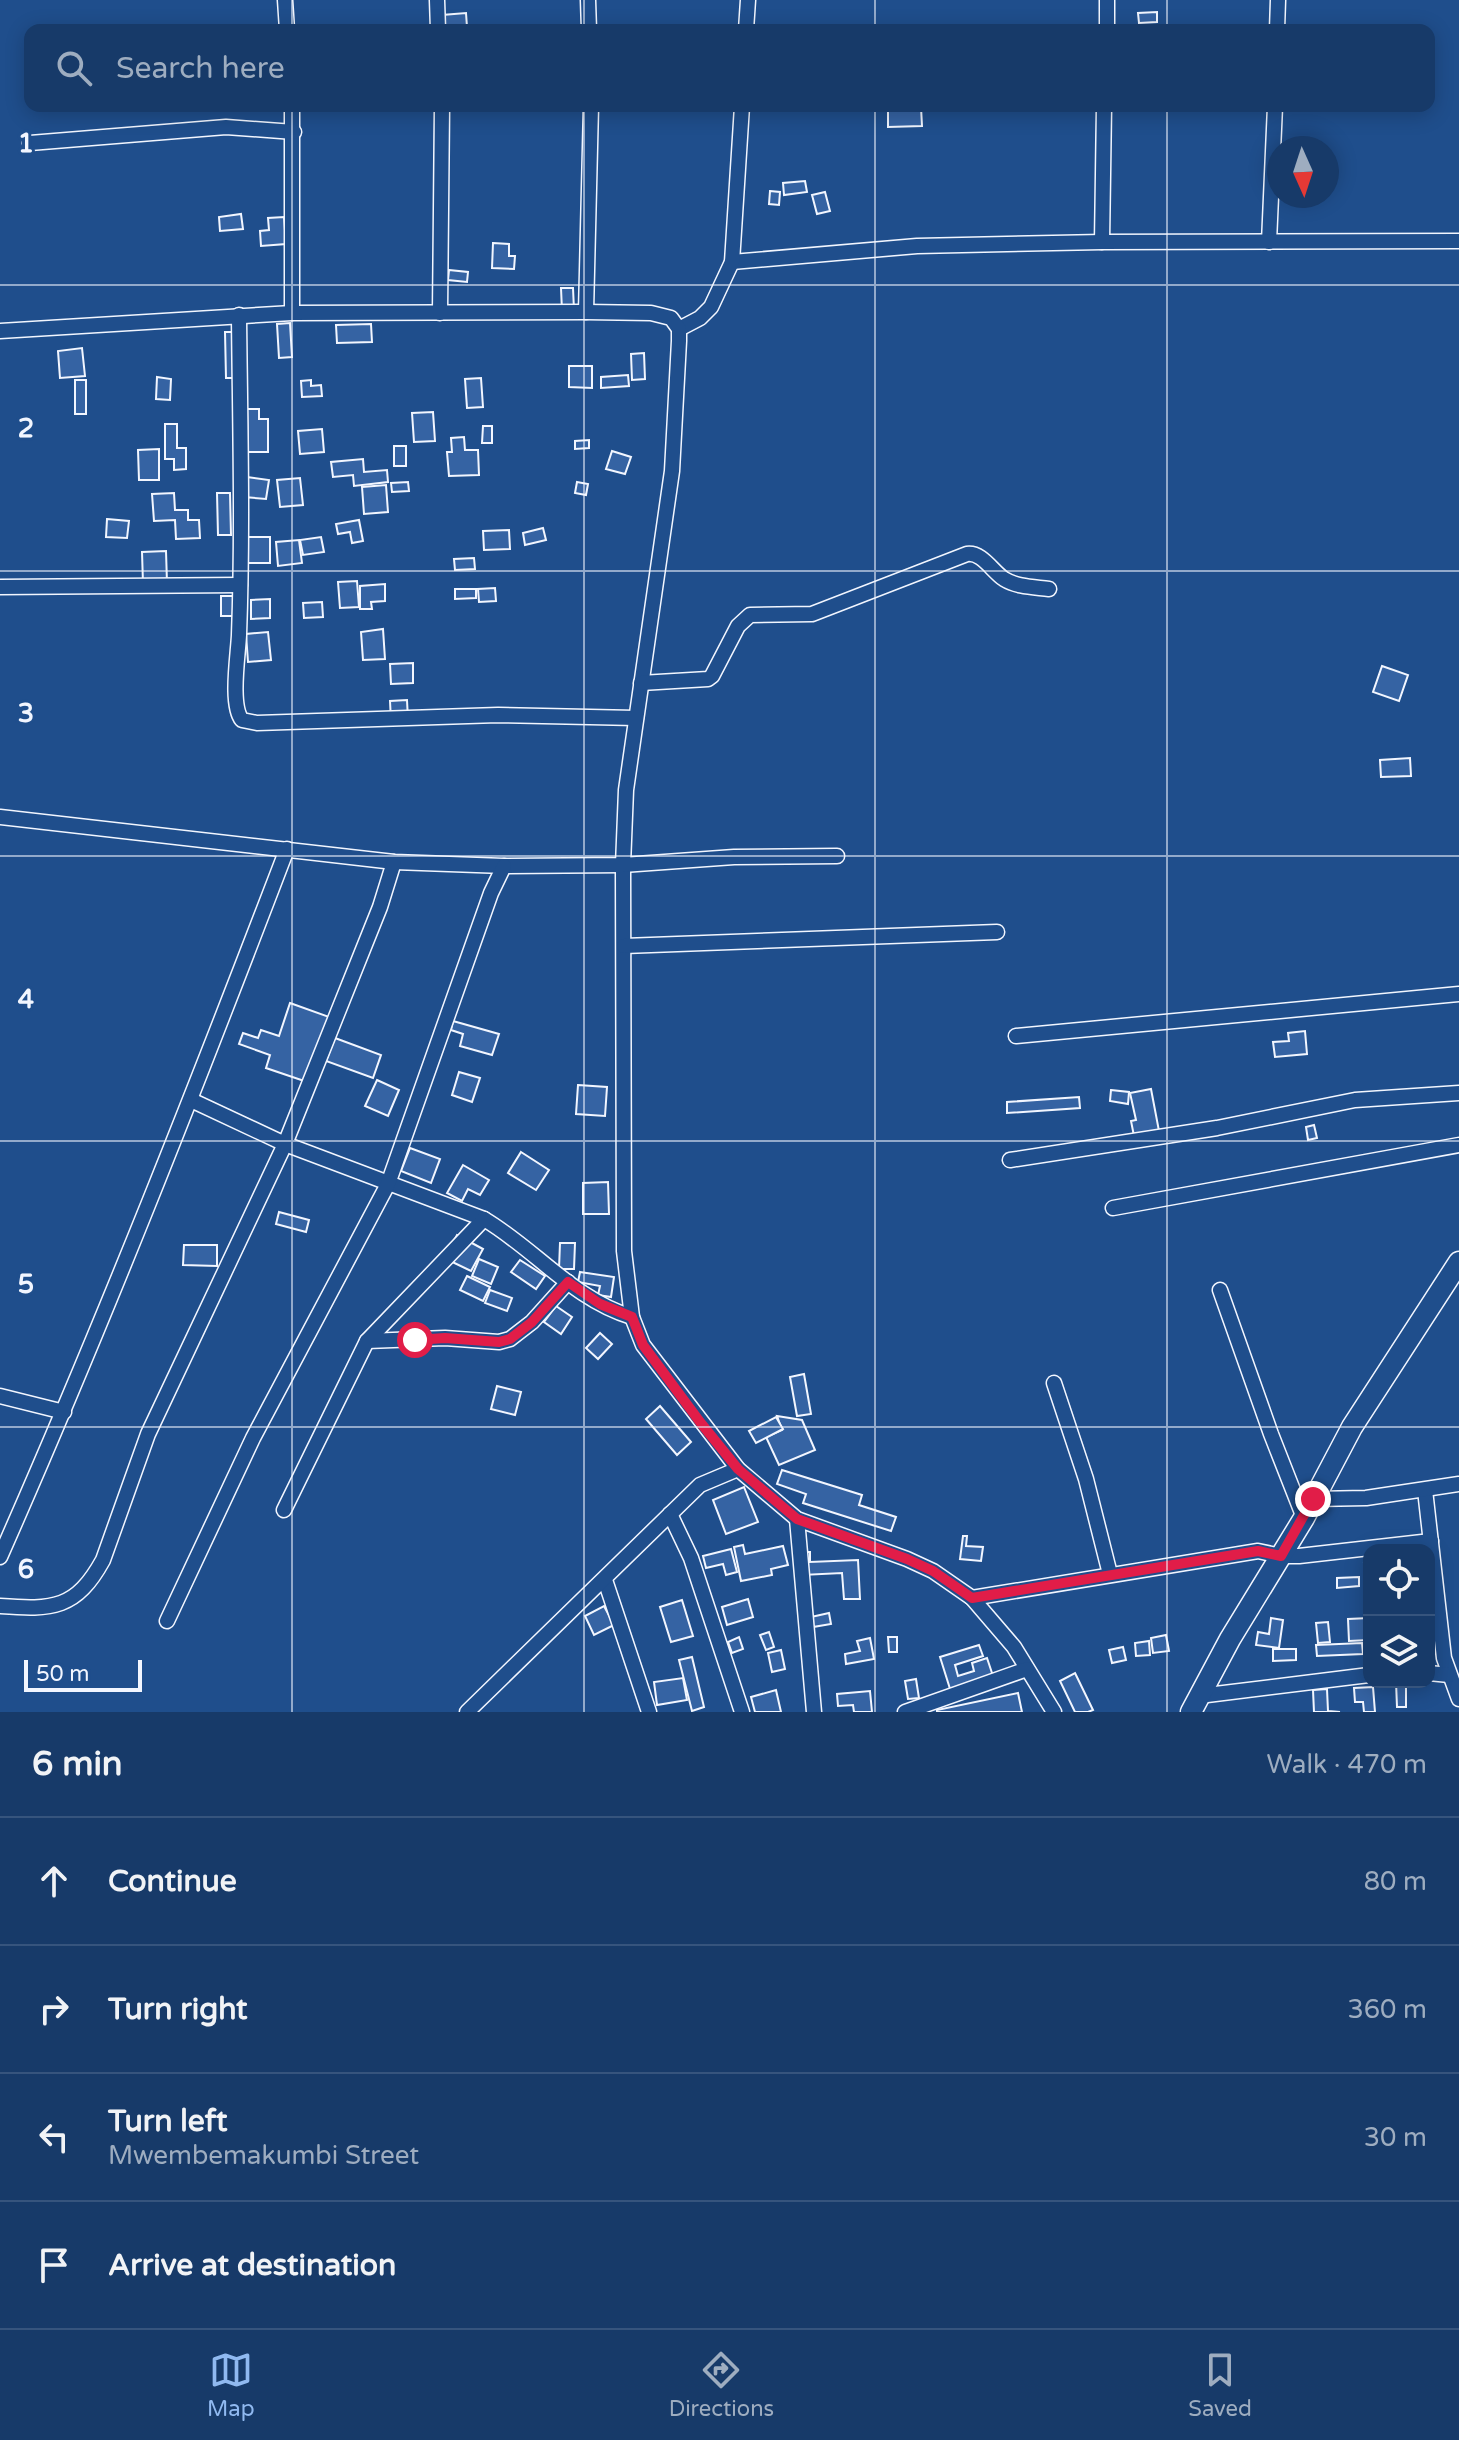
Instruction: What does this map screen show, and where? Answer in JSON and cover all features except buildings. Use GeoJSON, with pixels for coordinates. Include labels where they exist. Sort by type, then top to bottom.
{"type":"FeatureCollection","features":[{"type":"Feature","properties":{"kind":"street"},"geometry":{"type":"LineString","coordinates":[[285,0],[287,24]]}},
{"type":"Feature","properties":{"kind":"street"},"geometry":{"type":"LineString","coordinates":[[437,0],[438,24]]}},
{"type":"Feature","properties":{"kind":"street"},"geometry":{"type":"LineString","coordinates":[[588,0],[589,24]]}},
{"type":"Feature","properties":{"kind":"street"},"geometry":{"type":"LineString","coordinates":[[746,24],[748,0]]}},
{"type":"Feature","properties":{"kind":"street"},"geometry":{"type":"LineString","coordinates":[[1107,0],[1107,24]]}},
{"type":"Feature","properties":{"kind":"street"},"geometry":{"type":"LineString","coordinates":[[1277,24],[1278,0]]}},
{"type":"Feature","properties":{"kind":"street"},"geometry":{"type":"LineString","coordinates":[[292,112],[292,313]]}},
{"type":"Feature","properties":{"kind":"street"},"geometry":{"type":"LineString","coordinates":[[440,313],[442,112]]}},
{"type":"Feature","properties":{"kind":"street"},"geometry":{"type":"LineString","coordinates":[[586,312],[591,112]]}},
{"type":"Feature","properties":{"kind":"street"},"geometry":{"type":"LineString","coordinates":[[679,329],[700,318],[711,307],[732,262],[742,112]]}},
{"type":"Feature","properties":{"kind":"street"},"geometry":{"type":"LineString","coordinates":[[1102,242],[1104,112]]}},
{"type":"Feature","properties":{"kind":"street"},"geometry":{"type":"LineString","coordinates":[[1269,242],[1275,112]]}},
{"type":"Feature","properties":{"kind":"street"},"geometry":{"type":"LineString","coordinates":[[30,143],[226,127],[294,132]]}},
{"type":"Feature","properties":{"kind":"street"},"geometry":{"type":"LineString","coordinates":[[732,262],[917,246],[1459,241]]}},
{"type":"Feature","properties":{"kind":"street"},"geometry":{"type":"LineString","coordinates":[[0,331],[292,313],[586,312],[651,313],[671,318],[679,329],[672,471],[626,790],[623,865],[624,1251],[632,1317],[643,1345],[738,1469],[797,1519],[907,1559],[933,1571],[972,1598],[998,1626],[1054,1712]]}},
{"type":"Feature","properties":{"kind":"street"},"geometry":{"type":"LineString","coordinates":[[239,315],[240,585],[236,693],[238,715],[242,720],[257,723],[498,715],[636,718]]}},
{"type":"Feature","properties":{"kind":"street"},"geometry":{"type":"LineString","coordinates":[[641,683],[708,679],[738,626],[750,615],[812,614],[967,554],[979,556],[1004,579],[1018,585],[1049,589]]}},
{"type":"Feature","properties":{"kind":"street"},"geometry":{"type":"LineString","coordinates":[[0,587],[240,585]]}},
{"type":"Feature","properties":{"kind":"street"},"geometry":{"type":"LineString","coordinates":[[0,817],[394,862],[504,866],[623,865],[734,857],[837,856]]}},
{"type":"Feature","properties":{"kind":"street"},"geometry":{"type":"LineString","coordinates":[[0,1557],[64,1412],[191,1100],[287,849]]}},
{"type":"Feature","properties":{"kind":"street"},"geometry":{"type":"LineString","coordinates":[[0,1606],[63,1604],[93,1579],[103,1560],[134,1466],[148,1434],[285,1144],[380,907],[394,862]]}},
{"type":"Feature","properties":{"kind":"street"},"geometry":{"type":"LineString","coordinates":[[167,1621],[253,1438],[388,1184],[491,893],[504,866]]}},
{"type":"Feature","properties":{"kind":"street"},"geometry":{"type":"LineString","coordinates":[[624,946],[997,932]]}},
{"type":"Feature","properties":{"kind":"street"},"geometry":{"type":"LineString","coordinates":[[1016,1036],[1459,994]]}},
{"type":"Feature","properties":{"kind":"street"},"geometry":{"type":"LineString","coordinates":[[1010,1160],[1217,1128],[1355,1100],[1459,1093]]}},
{"type":"Feature","properties":{"kind":"street"},"geometry":{"type":"LineString","coordinates":[[191,1100],[285,1144],[484,1219],[505,1231],[600,1304],[632,1317]]}},
{"type":"Feature","properties":{"kind":"street"},"geometry":{"type":"LineString","coordinates":[[1113,1208],[1459,1145]]}},
{"type":"Feature","properties":{"kind":"street"},"geometry":{"type":"LineString","coordinates":[[284,1510],[367,1341],[484,1219]]}},
{"type":"Feature","properties":{"kind":"street"},"geometry":{"type":"LineString","coordinates":[[1195,1704],[1230,1639],[1309,1508],[1352,1427],[1459,1262]]}},
{"type":"Feature","properties":{"kind":"street"},"geometry":{"type":"LineString","coordinates":[[367,1341],[445,1338],[499,1342],[510,1339],[532,1322],[568,1282]]}},
{"type":"Feature","properties":{"kind":"street"},"geometry":{"type":"LineString","coordinates":[[1220,1290],[1271,1434],[1309,1508]]}},
{"type":"Feature","properties":{"kind":"street"},"geometry":{"type":"LineString","coordinates":[[1054,1383],[1086,1479],[1110,1574]]}},
{"type":"Feature","properties":{"kind":"street"},"geometry":{"type":"LineString","coordinates":[[0,1396],[64,1412]]}},
{"type":"Feature","properties":{"kind":"street"},"geometry":{"type":"LineString","coordinates":[[467,1712],[700,1485],[738,1469]]}},
{"type":"Feature","properties":{"kind":"street"},"geometry":{"type":"LineString","coordinates":[[1309,1508],[1459,1484]]}},
{"type":"Feature","properties":{"kind":"street"},"geometry":{"type":"LineString","coordinates":[[1425,1490],[1444,1658],[1459,1699]]}},
{"type":"Feature","properties":{"kind":"street"},"geometry":{"type":"LineString","coordinates":[[670,1514],[691,1558],[742,1712]]}},
{"type":"Feature","properties":{"kind":"street"},"geometry":{"type":"LineString","coordinates":[[797,1519],[814,1712]]}},
{"type":"Feature","properties":{"kind":"street"},"geometry":{"type":"LineString","coordinates":[[972,1598],[1258,1551],[1281,1556],[1431,1541]]}},
{"type":"Feature","properties":{"kind":"street"},"geometry":{"type":"LineString","coordinates":[[605,1580],[649,1712]]}},
{"type":"Feature","properties":{"kind":"street"},"geometry":{"type":"LineString","coordinates":[[905,1712],[932,1707],[1027,1669]]}},
{"type":"Feature","properties":{"kind":"street"},"geometry":{"type":"LineString","coordinates":[[1435,1674],[1449,1675]]}},
{"type":"Feature","properties":{"kind":"street"},"geometry":{"type":"LineString","coordinates":[[1195,1704],[1363,1676]]}},
{"type":"Feature","properties":{"kind":"route"},"geometry":{"type":"LineString","coordinates":[[415,1340],[445,1338],[499,1342],[510,1339],[532,1322],[568,1282],[616,1313],[632,1317],[643,1345],[738,1469],[797,1519],[907,1559],[933,1571],[972,1598],[1258,1551],[1281,1556],[1313,1499]]}}]}
